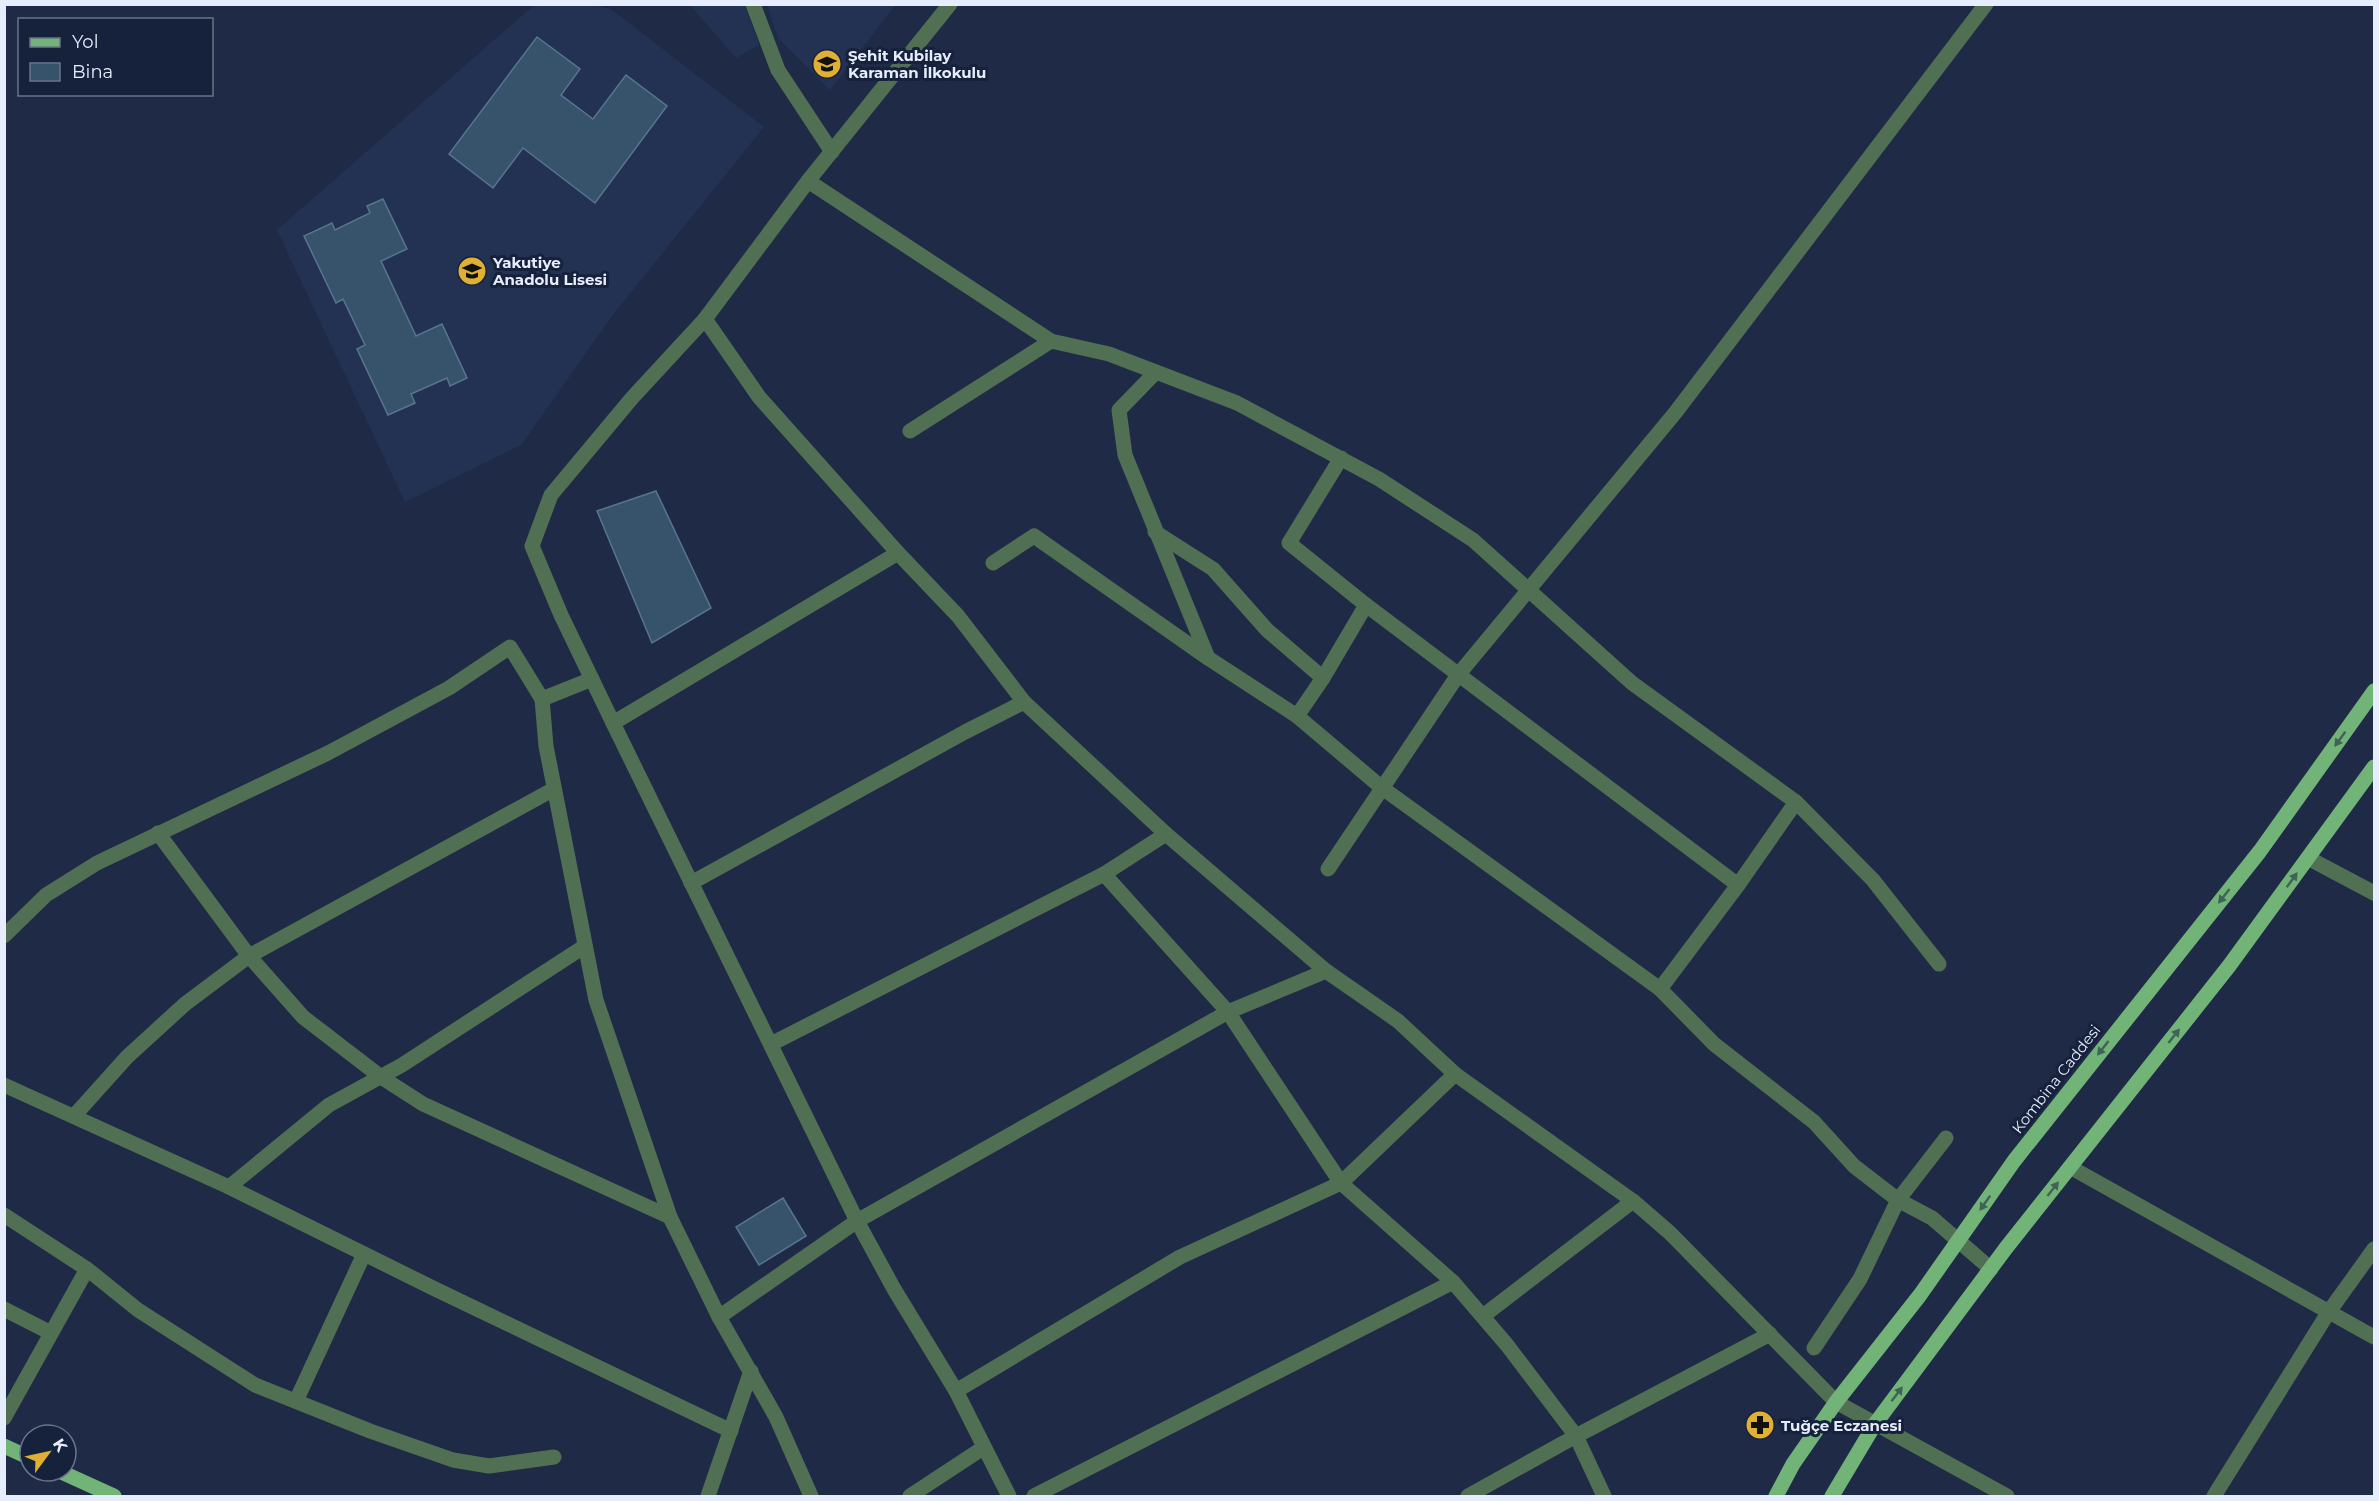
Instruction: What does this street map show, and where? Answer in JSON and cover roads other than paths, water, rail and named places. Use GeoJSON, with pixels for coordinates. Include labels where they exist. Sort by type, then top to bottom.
{"type":"FeatureCollection","features":[{"type":"Feature","properties":{"kind":"main road","name":"Kombina Caddesi"},"geometry":{"type":"LineString","coordinates":[[1776,1497],[1793,1464],[1836,1402],[1958,1242],[2014,1161],[2259,851],[2374,691]]}},
{"type":"Feature","properties":{"kind":"main road"},"geometry":{"type":"LineString","coordinates":[[1832,1497],[1875,1424],[1991,1269],[2229,966],[2374,767]]}},
{"type":"Feature","properties":{"kind":"main road"},"geometry":{"type":"LineString","coordinates":[[4,1446],[18,1452]]}},
{"type":"Feature","properties":{"kind":"main road"},"geometry":{"type":"LineString","coordinates":[[78,1480],[113,1496]]}},
{"type":"Feature","properties":{"kind":"street"},"geometry":{"type":"LineString","coordinates":[[753,4],[778,70],[832,152]]}},
{"type":"Feature","properties":{"kind":"street"},"geometry":{"type":"LineString","coordinates":[[950,4],[808,181],[705,320],[632,398],[551,495],[532,546],[561,615],[857,1221],[894,1289],[956,1391],[1008,1497]]}},
{"type":"Feature","properties":{"kind":"street"},"geometry":{"type":"LineString","coordinates":[[1328,869],[1458,675],[1675,413],[1986,4]]}},
{"type":"Feature","properties":{"kind":"street"},"geometry":{"type":"LineString","coordinates":[[808,181],[1051,341],[1108,354],[1237,403],[1379,479],[1473,540],[1632,683],[1796,802],[1873,880],[1939,964]]}},
{"type":"Feature","properties":{"kind":"street"},"geometry":{"type":"LineString","coordinates":[[705,320],[759,396],[898,553],[958,616],[1024,702],[1166,834],[1326,971],[1398,1021],[1455,1074],[1633,1201],[1670,1233],[1836,1402],[2007,1497]]}},
{"type":"Feature","properties":{"kind":"street"},"geometry":{"type":"LineString","coordinates":[[910,431],[1051,341]]}},
{"type":"Feature","properties":{"kind":"street"},"geometry":{"type":"LineString","coordinates":[[1156,372],[1119,411],[1125,455],[1208,658]]}},
{"type":"Feature","properties":{"kind":"street"},"geometry":{"type":"LineString","coordinates":[[1341,458],[1289,543],[1366,605],[1738,885]]}},
{"type":"Feature","properties":{"kind":"street"},"geometry":{"type":"LineString","coordinates":[[1155,532],[1213,569],[1267,630],[1323,678]]}},
{"type":"Feature","properties":{"kind":"street"},"geometry":{"type":"LineString","coordinates":[[993,563],[1034,536],[1208,658],[1297,716],[1381,787],[1660,989],[1714,1044],[1814,1122],[1854,1166],[1898,1200],[1932,1218],[1991,1269]]}},
{"type":"Feature","properties":{"kind":"street"},"geometry":{"type":"LineString","coordinates":[[613,723],[898,553]]}},
{"type":"Feature","properties":{"kind":"street"},"geometry":{"type":"LineString","coordinates":[[1297,716],[1323,678],[1366,605]]}},
{"type":"Feature","properties":{"kind":"street"},"geometry":{"type":"LineString","coordinates":[[4,936],[46,895],[98,863],[328,753],[449,688],[510,646],[542,699],[546,746],[596,1000],[670,1217],[719,1317],[752,1371],[776,1417],[811,1497]]}},
{"type":"Feature","properties":{"kind":"street"},"geometry":{"type":"LineString","coordinates":[[542,699],[592,679]]}},
{"type":"Feature","properties":{"kind":"street"},"geometry":{"type":"LineString","coordinates":[[691,883],[965,732],[1024,702]]}},
{"type":"Feature","properties":{"kind":"street"},"geometry":{"type":"LineString","coordinates":[[74,1116],[127,1057],[185,1004],[249,956],[554,789]]}},
{"type":"Feature","properties":{"kind":"street"},"geometry":{"type":"LineString","coordinates":[[1660,989],[1738,885],[1796,802]]}},
{"type":"Feature","properties":{"kind":"street"},"geometry":{"type":"LineString","coordinates":[[158,833],[249,956],[303,1017],[381,1077],[423,1104],[670,1217]]}},
{"type":"Feature","properties":{"kind":"street"},"geometry":{"type":"LineString","coordinates":[[771,1044],[1104,874],[1166,834]]}},
{"type":"Feature","properties":{"kind":"street"},"geometry":{"type":"LineString","coordinates":[[2308,858],[2374,893]]}},
{"type":"Feature","properties":{"kind":"street"},"geometry":{"type":"LineString","coordinates":[[1104,874],[1228,1012],[1341,1183],[1453,1282],[1507,1345],[1576,1436],[1604,1497]]}},
{"type":"Feature","properties":{"kind":"street"},"geometry":{"type":"LineString","coordinates":[[229,1187],[329,1105],[381,1077],[585,946]]}},
{"type":"Feature","properties":{"kind":"street"},"geometry":{"type":"LineString","coordinates":[[719,1317],[857,1221],[1228,1012],[1326,971]]}},
{"type":"Feature","properties":{"kind":"street"},"geometry":{"type":"LineString","coordinates":[[956,1391],[1180,1257],[1341,1183],[1455,1074]]}},
{"type":"Feature","properties":{"kind":"street"},"geometry":{"type":"LineString","coordinates":[[4,1085],[229,1187],[731,1431]]}},
{"type":"Feature","properties":{"kind":"street"},"geometry":{"type":"LineString","coordinates":[[1814,1348],[1860,1278],[1898,1200],[1946,1138]]}},
{"type":"Feature","properties":{"kind":"street"},"geometry":{"type":"LineString","coordinates":[[2070,1167],[2374,1337]]}},
{"type":"Feature","properties":{"kind":"street"},"geometry":{"type":"LineString","coordinates":[[1483,1316],[1633,1201]]}},
{"type":"Feature","properties":{"kind":"street"},"geometry":{"type":"LineString","coordinates":[[4,1215],[87,1269],[138,1310],[255,1385],[370,1431],[453,1460],[489,1466],[554,1457]]}},
{"type":"Feature","properties":{"kind":"street"},"geometry":{"type":"LineString","coordinates":[[2214,1497],[2328,1312],[2374,1249]]}},
{"type":"Feature","properties":{"kind":"street"},"geometry":{"type":"LineString","coordinates":[[296,1401],[364,1254]]}},
{"type":"Feature","properties":{"kind":"street"},"geometry":{"type":"LineString","coordinates":[[4,1418],[87,1269]]}},
{"type":"Feature","properties":{"kind":"street"},"geometry":{"type":"LineString","coordinates":[[1034,1497],[1453,1282]]}},
{"type":"Feature","properties":{"kind":"street"},"geometry":{"type":"LineString","coordinates":[[4,1309],[51,1333]]}},
{"type":"Feature","properties":{"kind":"street"},"geometry":{"type":"LineString","coordinates":[[1468,1497],[1576,1436],[1770,1334]]}},
{"type":"Feature","properties":{"kind":"street"},"geometry":{"type":"LineString","coordinates":[[708,1497],[752,1371]]}},
{"type":"Feature","properties":{"kind":"street"},"geometry":{"type":"LineString","coordinates":[[910,1497],[983,1448]]}},
{"type":"Feature","properties":{"kind":"place","name":"Şehit Kubilay Karaman İlkokulu"},"geometry":{"type":"Point","coordinates":[827,64]}},
{"type":"Feature","properties":{"kind":"place","name":"Yakutiye Anadolu Lisesi"},"geometry":{"type":"Point","coordinates":[472,271]}},
{"type":"Feature","properties":{"kind":"place","name":"Tuğçe Eczanesi"},"geometry":{"type":"Point","coordinates":[1760,1425]}}]}
